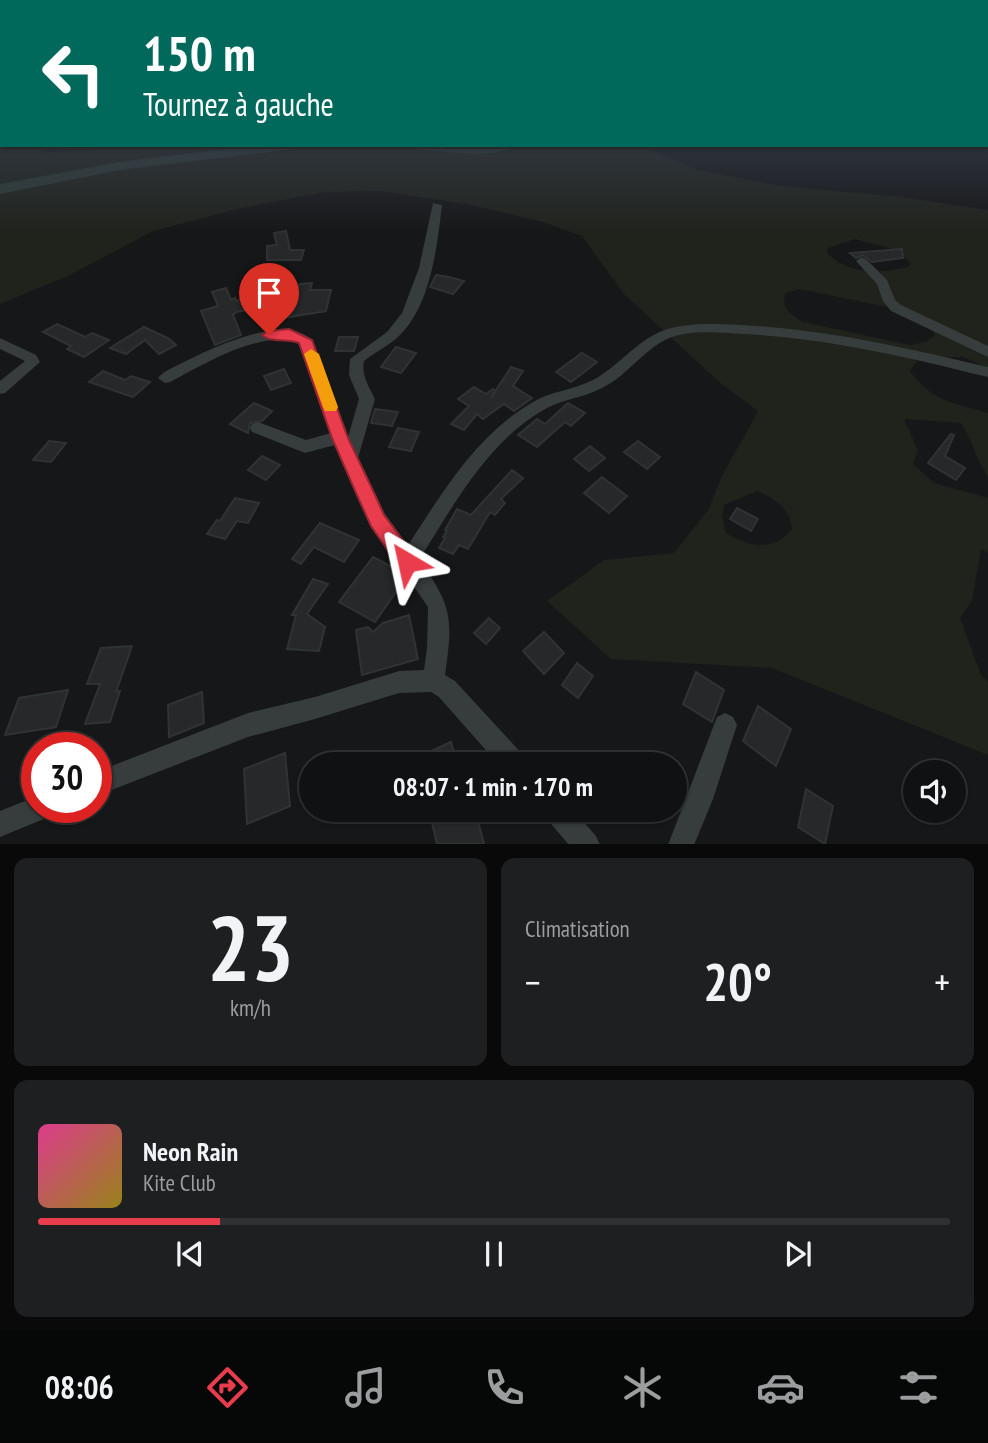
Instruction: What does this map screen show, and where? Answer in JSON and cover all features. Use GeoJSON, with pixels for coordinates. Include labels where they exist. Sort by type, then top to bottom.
{"type":"FeatureCollection","features":[{"type":"Feature","properties":{"kind":"street"},"geometry":{"type":"LineString","coordinates":[[351,458],[367,399],[356,379],[354,367],[357,359],[401,326],[419,288],[437,218],[437,205]]}},
{"type":"Feature","properties":{"kind":"street"},"geometry":{"type":"LineString","coordinates":[[862,261],[883,283],[889,301],[896,308],[988,352]]}},
{"type":"Feature","properties":{"kind":"street"},"geometry":{"type":"LineString","coordinates":[[407,562],[473,465],[503,430],[541,405],[593,387],[609,378],[635,354],[670,333],[726,328],[786,330],[841,338],[988,372]]}},
{"type":"Feature","properties":{"kind":"street"},"geometry":{"type":"LineString","coordinates":[[165,378],[218,353],[269,335],[298,335],[305,340],[340,438],[378,520],[431,592],[438,606],[438,648],[433,681]]}},
{"type":"Feature","properties":{"kind":"street"},"geometry":{"type":"LineString","coordinates":[[0,343],[31,358],[33,362],[0,389]]}},
{"type":"Feature","properties":{"kind":"street"},"geometry":{"type":"LineString","coordinates":[[258,428],[305,447],[340,438]]}},
{"type":"Feature","properties":{"kind":"street"},"geometry":{"type":"LineString","coordinates":[[112,777],[248,725],[399,682],[433,681],[447,689],[503,752]]}},
{"type":"Feature","properties":{"kind":"street"},"geometry":{"type":"LineString","coordinates":[[681,844],[700,799],[724,725]]}},
{"type":"Feature","properties":{"kind":"street"},"geometry":{"type":"LineString","coordinates":[[0,824],[21,816]]}},
{"type":"Feature","properties":{"kind":"street"},"geometry":{"type":"LineString","coordinates":[[567,822],[586,844]]}},
{"type":"Feature","properties":{"kind":"shaded area"},"geometry":{"type":"Polygon","coordinates":[[[0,153],[658,153],[698,170],[781,186],[902,197],[988,210],[988,368],[964,357],[920,357],[910,371],[927,389],[945,400],[988,413],[988,477],[961,423],[904,419],[918,450],[913,464],[934,483],[988,498],[988,553],[981,549],[972,601],[960,618],[981,675],[988,682],[988,755],[772,668],[611,659],[547,601],[604,560],[674,553],[708,510],[722,476],[758,411],[718,381],[624,294],[582,236],[540,221],[466,204],[381,191],[325,192],[241,208],[153,231],[70,275],[0,304],[0,153]],[[855,239],[828,248],[827,253],[845,265],[865,271],[908,267],[911,263],[896,250],[855,239]],[[799,289],[786,293],[784,303],[790,313],[803,322],[910,345],[926,342],[935,335],[916,313],[799,289]],[[757,491],[724,505],[722,517],[726,533],[734,538],[752,544],[769,544],[792,529],[791,522],[780,505],[757,491]]]}},
{"type":"Feature","properties":{"kind":"building"},"geometry":{"type":"Polygon","coordinates":[[[286,231],[290,250],[304,250],[301,260],[267,260],[267,246],[277,245],[274,233],[286,231]]]}},
{"type":"Feature","properties":{"kind":"building"},"geometry":{"type":"Polygon","coordinates":[[[902,249],[903,258],[872,262],[863,255],[856,258],[850,253],[902,249]]]}},
{"type":"Feature","properties":{"kind":"building"},"geometry":{"type":"Polygon","coordinates":[[[436,275],[464,281],[453,294],[430,287],[436,275]]]}},
{"type":"Feature","properties":{"kind":"building"},"geometry":{"type":"Polygon","coordinates":[[[312,283],[310,290],[331,290],[326,311],[283,318],[283,306],[294,304],[299,284],[312,283]]]}},
{"type":"Feature","properties":{"kind":"building"},"geometry":{"type":"Polygon","coordinates":[[[226,288],[231,300],[263,296],[265,307],[236,312],[233,315],[241,335],[215,345],[201,311],[218,306],[212,292],[226,288]]]}},
{"type":"Feature","properties":{"kind":"building"},"geometry":{"type":"Polygon","coordinates":[[[57,324],[85,337],[92,333],[109,340],[84,357],[67,349],[71,346],[43,332],[57,324]]]}},
{"type":"Feature","properties":{"kind":"building"},"geometry":{"type":"Polygon","coordinates":[[[144,327],[168,338],[176,345],[159,354],[145,340],[126,354],[110,348],[144,327]]]}},
{"type":"Feature","properties":{"kind":"building"},"geometry":{"type":"Polygon","coordinates":[[[339,337],[358,337],[354,351],[335,351],[339,337]]]}},
{"type":"Feature","properties":{"kind":"building"},"geometry":{"type":"Polygon","coordinates":[[[396,347],[416,353],[401,373],[381,367],[396,347]]]}},
{"type":"Feature","properties":{"kind":"building"},"geometry":{"type":"Polygon","coordinates":[[[582,353],[597,362],[571,382],[556,372],[582,353]]]}},
{"type":"Feature","properties":{"kind":"building"},"geometry":{"type":"Polygon","coordinates":[[[511,367],[523,371],[513,386],[532,398],[514,411],[504,404],[483,419],[477,414],[464,430],[451,424],[469,406],[458,399],[474,387],[486,394],[493,389],[495,391],[491,398],[511,367]]]}},
{"type":"Feature","properties":{"kind":"building"},"geometry":{"type":"Polygon","coordinates":[[[284,369],[291,383],[271,390],[264,376],[284,369]]]}},
{"type":"Feature","properties":{"kind":"building"},"geometry":{"type":"Polygon","coordinates":[[[103,371],[125,380],[131,376],[150,382],[133,397],[89,382],[103,371]]]}},
{"type":"Feature","properties":{"kind":"building"},"geometry":{"type":"Polygon","coordinates":[[[254,403],[272,411],[262,421],[250,423],[248,433],[230,424],[254,403]]]}},
{"type":"Feature","properties":{"kind":"building"},"geometry":{"type":"Polygon","coordinates":[[[568,403],[585,413],[571,426],[565,422],[537,447],[518,435],[537,419],[545,424],[568,403]]]}},
{"type":"Feature","properties":{"kind":"building"},"geometry":{"type":"Polygon","coordinates":[[[375,409],[398,412],[392,426],[371,423],[375,409]]]}},
{"type":"Feature","properties":{"kind":"building"},"geometry":{"type":"Polygon","coordinates":[[[398,428],[419,432],[411,451],[389,447],[398,428]]]}},
{"type":"Feature","properties":{"kind":"building"},"geometry":{"type":"Polygon","coordinates":[[[951,434],[954,435],[945,456],[965,468],[956,480],[928,463],[951,434]]]}},
{"type":"Feature","properties":{"kind":"building"},"geometry":{"type":"Polygon","coordinates":[[[49,441],[66,443],[51,462],[33,460],[49,441]]]}},
{"type":"Feature","properties":{"kind":"building"},"geometry":{"type":"Polygon","coordinates":[[[638,441],[660,457],[647,469],[624,452],[638,441]]]}},
{"type":"Feature","properties":{"kind":"building"},"geometry":{"type":"Polygon","coordinates":[[[590,446],[605,458],[589,471],[574,459],[590,446]]]}},
{"type":"Feature","properties":{"kind":"building"},"geometry":{"type":"Polygon","coordinates":[[[262,456],[280,465],[266,480],[248,470],[262,456]]]}},
{"type":"Feature","properties":{"kind":"building"},"geometry":{"type":"Polygon","coordinates":[[[512,470],[523,478],[501,499],[505,503],[495,515],[490,512],[468,549],[459,545],[453,554],[439,548],[457,509],[471,515],[512,470]]]}},
{"type":"Feature","properties":{"kind":"building"},"geometry":{"type":"Polygon","coordinates":[[[602,477],[627,496],[609,513],[584,493],[602,477]]]}},
{"type":"Feature","properties":{"kind":"building"},"geometry":{"type":"Polygon","coordinates":[[[235,498],[259,503],[248,523],[237,521],[225,539],[207,534],[217,520],[220,521],[235,498]]]}},
{"type":"Feature","properties":{"kind":"building"},"geometry":{"type":"Polygon","coordinates":[[[737,508],[758,519],[751,531],[730,519],[737,508]]]}},
{"type":"Feature","properties":{"kind":"building"},"geometry":{"type":"Polygon","coordinates":[[[320,523],[359,540],[344,562],[314,547],[301,564],[292,559],[320,523]]]}},
{"type":"Feature","properties":{"kind":"building"},"geometry":{"type":"Polygon","coordinates":[[[373,557],[400,571],[405,579],[375,622],[339,602],[373,557]]]}},
{"type":"Feature","properties":{"kind":"building"},"geometry":{"type":"Polygon","coordinates":[[[313,579],[328,584],[307,614],[325,627],[319,651],[287,649],[296,615],[292,615],[313,579]]]}},
{"type":"Feature","properties":{"kind":"building"},"geometry":{"type":"Polygon","coordinates":[[[409,615],[418,659],[362,675],[356,630],[368,627],[373,632],[383,623],[409,615]]]}},
{"type":"Feature","properties":{"kind":"building"},"geometry":{"type":"Polygon","coordinates":[[[489,618],[500,628],[486,644],[474,633],[489,618]]]}},
{"type":"Feature","properties":{"kind":"building"},"geometry":{"type":"Polygon","coordinates":[[[544,632],[564,653],[544,674],[523,651],[544,632]]]}},
{"type":"Feature","properties":{"kind":"building"},"geometry":{"type":"Polygon","coordinates":[[[132,646],[116,692],[120,691],[110,722],[85,724],[100,684],[87,684],[101,648],[132,646]]]}},
{"type":"Feature","properties":{"kind":"building"},"geometry":{"type":"Polygon","coordinates":[[[577,663],[593,676],[578,698],[562,685],[577,663]]]}},
{"type":"Feature","properties":{"kind":"building"},"geometry":{"type":"Polygon","coordinates":[[[696,672],[724,690],[712,722],[683,704],[696,672]]]}},
{"type":"Feature","properties":{"kind":"building"},"geometry":{"type":"Polygon","coordinates":[[[68,690],[56,727],[5,735],[19,698],[68,690]]]}},
{"type":"Feature","properties":{"kind":"building"},"geometry":{"type":"Polygon","coordinates":[[[202,692],[204,723],[169,737],[168,705],[202,692]]]}},
{"type":"Feature","properties":{"kind":"building"},"geometry":{"type":"Polygon","coordinates":[[[758,706],[791,729],[776,766],[743,741],[758,706]]]}},
{"type":"Feature","properties":{"kind":"building"},"geometry":{"type":"Polygon","coordinates":[[[451,742],[454,752],[429,752],[451,742]]]}},
{"type":"Feature","properties":{"kind":"building"},"geometry":{"type":"Polygon","coordinates":[[[285,753],[290,806],[247,824],[244,769],[285,753]]]}},
{"type":"Feature","properties":{"kind":"building"},"geometry":{"type":"Polygon","coordinates":[[[806,789],[833,806],[825,844],[798,827],[806,789]]]}},
{"type":"Feature","properties":{"kind":"building"},"geometry":{"type":"Polygon","coordinates":[[[432,822],[478,822],[484,844],[437,844],[432,822]]]}},
{"type":"Feature","properties":{"kind":"waterway"},"geometry":{"type":"LineString","coordinates":[[0,189],[120,166],[225,153]]}},
{"type":"Feature","properties":{"kind":"slow traffic"},"geometry":{"type":"LineString","coordinates":[[311,354],[330,407]]}},
{"type":"Feature","properties":{"kind":"route"},"geometry":{"type":"LineString","coordinates":[[269,335],[298,335],[305,340],[340,438],[366,495],[378,520],[407,562]]}}]}
